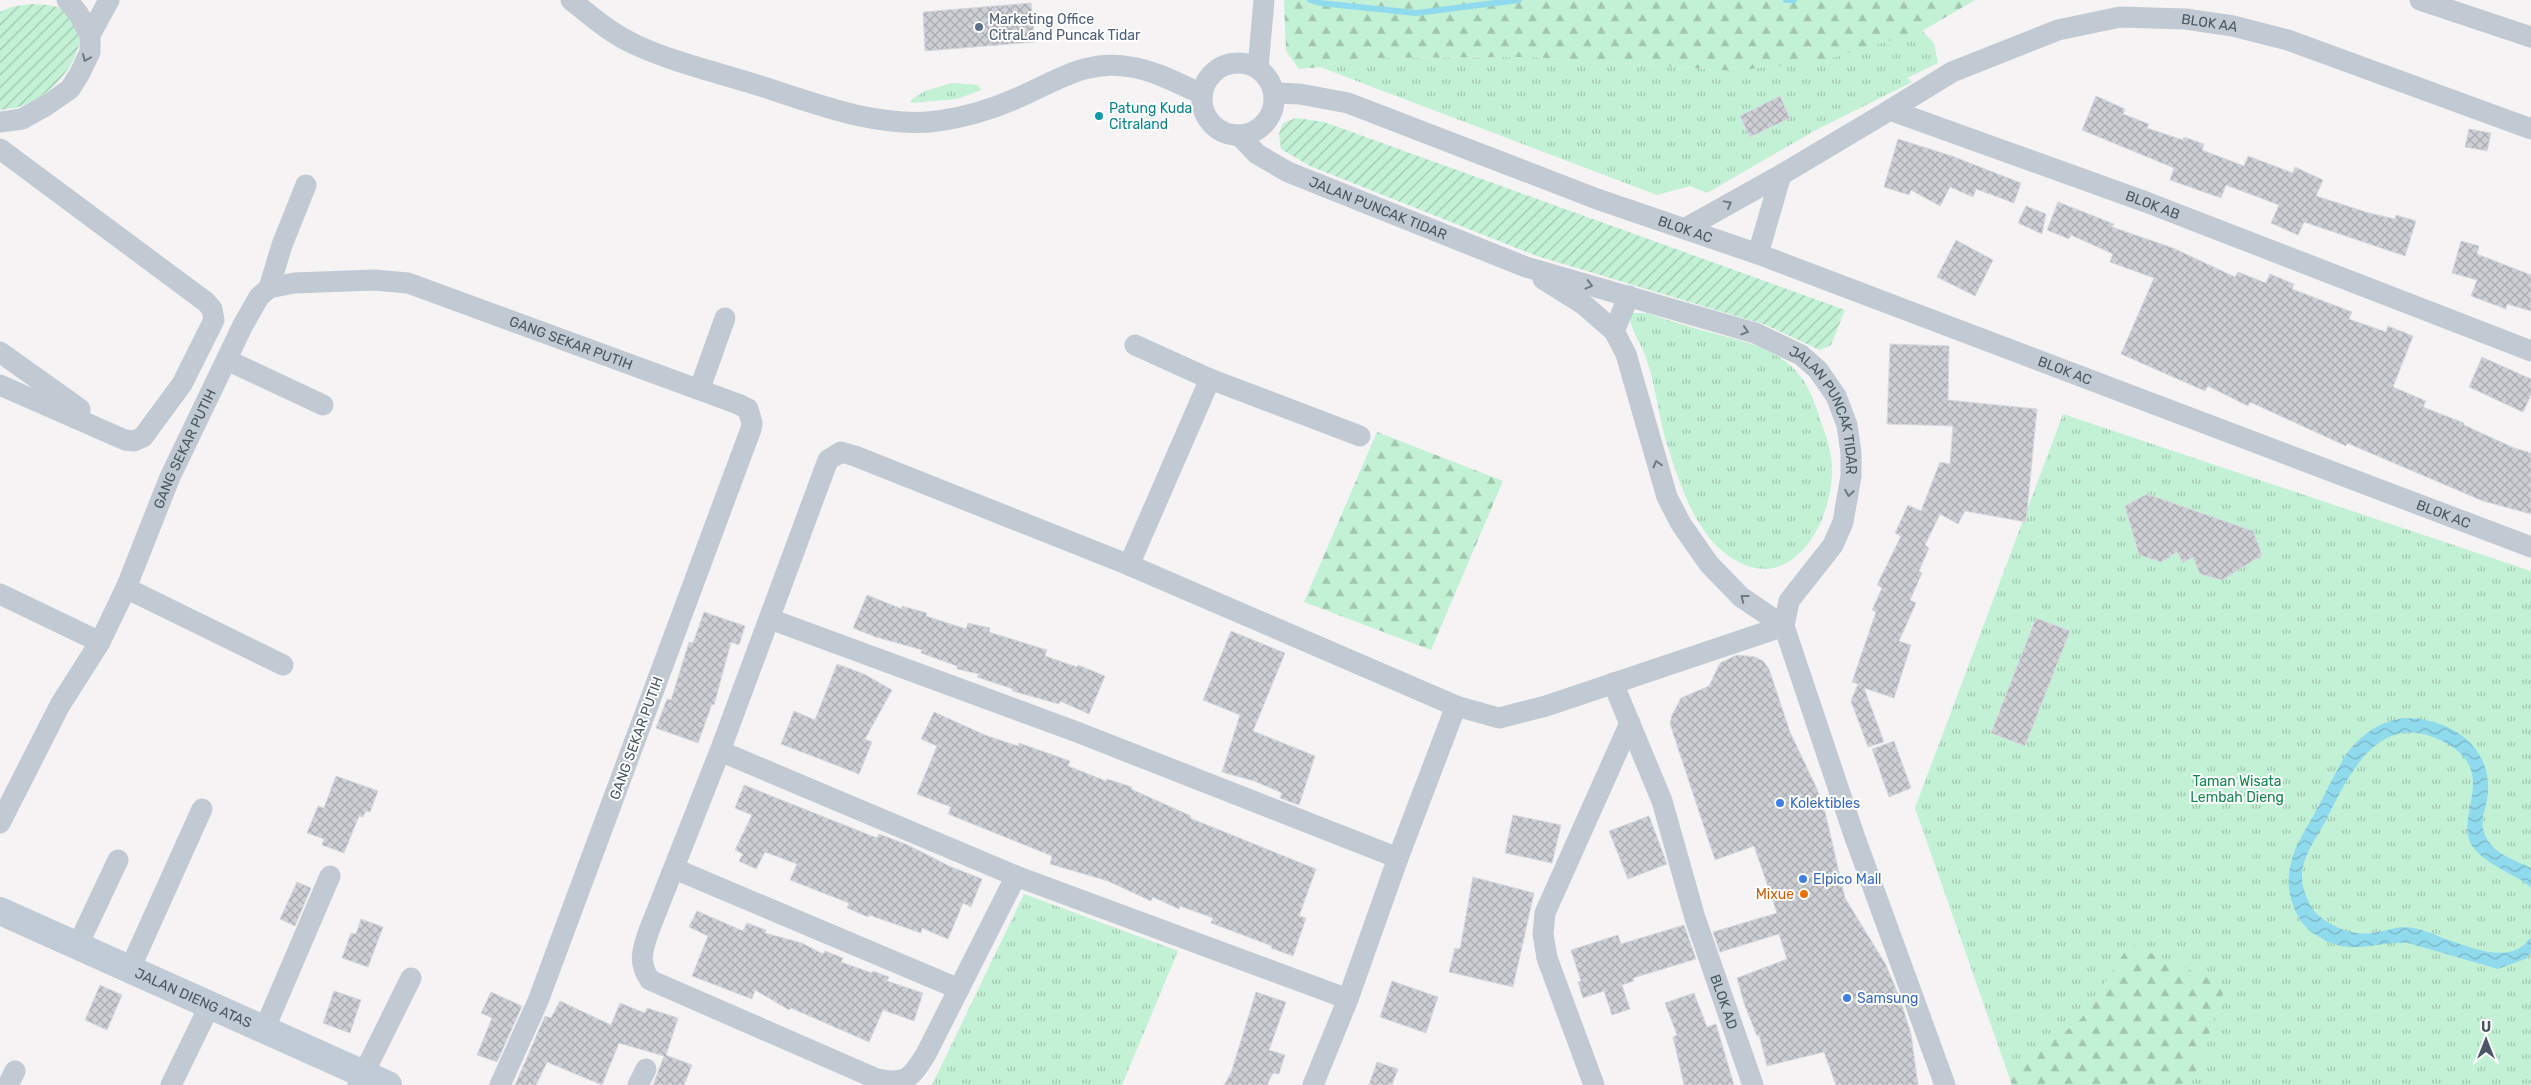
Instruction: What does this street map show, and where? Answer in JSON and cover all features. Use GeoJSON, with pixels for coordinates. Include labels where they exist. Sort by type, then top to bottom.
{"type":"FeatureCollection","features":[{"type":"Feature","properties":{"kind":"street"},"geometry":{"type":"LineString","coordinates":[[67,0],[78,13],[90,34]]}},
{"type":"Feature","properties":{"kind":"street"},"geometry":{"type":"LineString","coordinates":[[0,136],[22,119],[70,89],[90,52],[90,34],[109,0]]}},
{"type":"Feature","properties":{"kind":"street"},"geometry":{"type":"LineString","coordinates":[[570,0],[607,29],[635,45],[709,71],[881,120],[912,123],[938,121],[971,114],[1024,95],[1076,70],[1101,65],[1131,67],[1160,76],[1202,94]]}},
{"type":"Feature","properties":{"kind":"street"},"geometry":{"type":"LineString","coordinates":[[1258,68],[1264,0]]}},
{"type":"Feature","properties":{"kind":"street"},"geometry":{"type":"LineString","coordinates":[[2420,0],[2531,37]]}},
{"type":"Feature","properties":{"kind":"street","name":"BLOK AA"},"geometry":{"type":"LineString","coordinates":[[1890,110],[1952,72],[2058,30],[2120,17],[2185,19],[2233,26],[2288,40],[2531,129]]}},
{"type":"Feature","properties":{"kind":"street"},"geometry":{"type":"LineString","coordinates":[[1228,64],[1249,64],[1258,68],[1272,83],[1275,93],[1272,114],[1266,123],[1249,134],[1239,135],[1224,132],[1211,123],[1202,104],[1202,94],[1210,75],[1228,64]]}},
{"type":"Feature","properties":{"kind":"street","name":"BLOK AC"},"geometry":{"type":"LineString","coordinates":[[1275,93],[1308,95],[1348,103],[1597,198],[1758,254],[2531,547]]}},
{"type":"Feature","properties":{"kind":"street"},"geometry":{"type":"LineString","coordinates":[[1686,228],[1781,175],[1890,110]]}},
{"type":"Feature","properties":{"kind":"street","name":"BLOK AB"},"geometry":{"type":"LineString","coordinates":[[1890,110],[2146,202],[2531,351]]}},
{"type":"Feature","properties":{"kind":"street"},"geometry":{"type":"LineString","coordinates":[[0,122],[22,119]]}},
{"type":"Feature","properties":{"kind":"street","name":"JALAN PUNCAK TIDAR"},"geometry":{"type":"LineString","coordinates":[[1239,135],[1257,154],[1288,172],[1526,267],[1755,334],[1781,344],[1801,355],[1818,370],[1836,396],[1847,425],[1851,453],[1851,476],[1843,522],[1833,545],[1789,600],[1784,626],[1854,835],[1944,1085]]}},
{"type":"Feature","properties":{"kind":"street"},"geometry":{"type":"LineString","coordinates":[[0,149],[198,296],[212,310],[214,320],[182,384],[143,436],[134,441],[125,440],[0,385]]}},
{"type":"Feature","properties":{"kind":"street"},"geometry":{"type":"LineString","coordinates":[[1758,254],[1781,175]]}},
{"type":"Feature","properties":{"kind":"street"},"geometry":{"type":"LineString","coordinates":[[269,288],[282,245],[306,184]]}},
{"type":"Feature","properties":{"kind":"street","name":"JALAN PUNCAK TIDAR"},"geometry":{"type":"LineString","coordinates":[[1526,267],[1583,304],[1614,331],[1626,354],[1667,497],[1681,524],[1709,564],[1741,597],[1784,626]]}},
{"type":"Feature","properties":{"kind":"street","name":"GANG SEKAR PUTIH"},"geometry":{"type":"LineString","coordinates":[[0,823],[60,705],[100,642],[126,588],[170,477],[243,324],[259,297],[269,288],[294,283],[335,280],[374,280],[408,283],[700,388],[748,409],[752,423],[751,429],[538,1001],[500,1085]]}},
{"type":"Feature","properties":{"kind":"street"},"geometry":{"type":"LineString","coordinates":[[1614,331],[1629,296]]}},
{"type":"Feature","properties":{"kind":"street"},"geometry":{"type":"LineString","coordinates":[[700,388],[725,318]]}},
{"type":"Feature","properties":{"kind":"street"},"geometry":{"type":"LineString","coordinates":[[1135,345],[1210,379],[1360,436]]}},
{"type":"Feature","properties":{"kind":"street"},"geometry":{"type":"LineString","coordinates":[[0,352],[114,434]]}},
{"type":"Feature","properties":{"kind":"street"},"geometry":{"type":"LineString","coordinates":[[227,360],[323,405]]}},
{"type":"Feature","properties":{"kind":"street"},"geometry":{"type":"LineString","coordinates":[[1130,565],[1210,379]]}},
{"type":"Feature","properties":{"kind":"street"},"geometry":{"type":"LineString","coordinates":[[1016,876],[926,1054],[910,1078],[889,1082],[877,1079],[650,980],[642,966],[641,956],[650,928],[675,869],[720,751],[828,460],[842,452],[1130,565],[1456,706],[1499,718],[1546,706],[1784,626]]}},
{"type":"Feature","properties":{"kind":"street"},"geometry":{"type":"LineString","coordinates":[[126,588],[283,665]]}},
{"type":"Feature","properties":{"kind":"street"},"geometry":{"type":"LineString","coordinates":[[0,594],[100,642]]}},
{"type":"Feature","properties":{"kind":"street"},"geometry":{"type":"LineString","coordinates":[[770,619],[1077,732],[1398,858]]}},
{"type":"Feature","properties":{"kind":"street","name":"BLOK AD"},"geometry":{"type":"LineString","coordinates":[[1613,683],[1662,801],[1696,918],[1753,1085]]}},
{"type":"Feature","properties":{"kind":"street"},"geometry":{"type":"LineString","coordinates":[[1314,1085],[1348,999],[1398,858],[1456,706]]}},
{"type":"Feature","properties":{"kind":"street"},"geometry":{"type":"LineString","coordinates":[[1594,1085],[1547,958],[1543,934],[1545,913],[1630,723]]}},
{"type":"Feature","properties":{"kind":"street"},"geometry":{"type":"LineString","coordinates":[[720,751],[1016,876],[1348,999]]}},
{"type":"Feature","properties":{"kind":"street"},"geometry":{"type":"LineString","coordinates":[[129,971],[202,809]]}},
{"type":"Feature","properties":{"kind":"street"},"geometry":{"type":"LineString","coordinates":[[77,947],[118,860]]}},
{"type":"Feature","properties":{"kind":"street"},"geometry":{"type":"LineString","coordinates":[[675,869],[959,989]]}},
{"type":"Feature","properties":{"kind":"street"},"geometry":{"type":"LineString","coordinates":[[264,1030],[330,876]]}},
{"type":"Feature","properties":{"kind":"street","name":"JALAN DIENG ATAS"},"geometry":{"type":"LineString","coordinates":[[0,911],[129,971],[264,1030],[361,1079],[388,1085]]}},
{"type":"Feature","properties":{"kind":"street"},"geometry":{"type":"LineString","coordinates":[[361,1079],[411,978]]}},
{"type":"Feature","properties":{"kind":"street"},"geometry":{"type":"LineString","coordinates":[[171,1085],[210,1007]]}},
{"type":"Feature","properties":{"kind":"green space"},"geometry":{"type":"Polygon","coordinates":[[[1284,0],[1975,0],[1922,31],[1825,60],[1734,71],[1533,57],[1360,58],[1320,67],[1299,69],[1286,51],[1284,0]]]}},
{"type":"Feature","properties":{"kind":"green space"},"geometry":{"type":"Polygon","coordinates":[[[31,4],[53,6],[65,11],[75,22],[79,35],[78,49],[64,75],[53,87],[30,103],[0,110],[0,12],[11,7],[31,4]]]}},
{"type":"Feature","properties":{"kind":"green space"},"geometry":{"type":"Polygon","coordinates":[[[1922,31],[1934,43],[1938,63],[1907,78],[1912,82],[1816,130],[1707,193],[1690,186],[1657,195],[1320,67],[1360,58],[1533,57],[1734,71],[1922,31]]]}},
{"type":"Feature","properties":{"kind":"green space"},"geometry":{"type":"Polygon","coordinates":[[[952,83],[978,85],[981,90],[957,99],[911,103],[911,100],[925,91],[952,83]]]}},
{"type":"Feature","properties":{"kind":"green space"},"geometry":{"type":"Polygon","coordinates":[[[1296,118],[1324,122],[1845,310],[1831,345],[1820,350],[1766,325],[1537,256],[1310,166],[1281,149],[1279,134],[1283,123],[1296,118]]]}},
{"type":"Feature","properties":{"kind":"green space"},"geometry":{"type":"Polygon","coordinates":[[[1630,313],[1647,313],[1763,348],[1782,359],[1802,378],[1816,407],[1831,453],[1832,473],[1829,496],[1823,518],[1812,538],[1799,554],[1783,565],[1764,569],[1743,564],[1721,550],[1711,540],[1695,516],[1672,460],[1664,435],[1647,360],[1632,327],[1630,313]]]}},
{"type":"Feature","properties":{"kind":"green space","name":"Taman Wisata Lembah Dieng"},"geometry":{"type":"Polygon","coordinates":[[[2063,414],[2531,571],[2531,1085],[2012,1085],[1915,808],[2063,414]]]}},
{"type":"Feature","properties":{"kind":"green space"},"geometry":{"type":"Polygon","coordinates":[[[1377,432],[1503,481],[1431,650],[1304,602],[1377,432]]]}},
{"type":"Feature","properties":{"kind":"green space"},"geometry":{"type":"Polygon","coordinates":[[[1024,894],[1178,951],[1122,1085],[932,1085],[1024,894]]]}},
{"type":"Feature","properties":{"kind":"green space"},"geometry":{"type":"Polygon","coordinates":[[[2130,944],[2226,986],[2191,1085],[2012,1085],[2009,1076],[2081,1019],[2130,944]]]}},
{"type":"Feature","properties":{"kind":"water"},"geometry":{"type":"Polygon","coordinates":[[[2405,718],[2437,723],[2464,737],[2474,747],[2482,760],[2487,775],[2488,792],[2483,816],[2484,833],[2495,849],[2531,868],[2531,888],[2526,883],[2491,863],[2473,847],[2468,835],[2468,821],[2473,778],[2469,764],[2458,751],[2438,739],[2416,733],[2397,734],[2381,742],[2366,754],[2354,769],[2306,856],[2302,871],[2302,882],[2309,903],[2318,915],[2331,924],[2354,933],[2370,933],[2410,927],[2471,948],[2493,953],[2514,951],[2523,946],[2531,937],[2531,953],[2525,959],[2498,969],[2408,943],[2360,947],[2338,945],[2326,941],[2306,927],[2292,904],[2289,876],[2294,853],[2340,764],[2351,748],[2371,730],[2385,723],[2405,718]]]}},
{"type":"Feature","properties":{"kind":"building","name":"Marketing Office CitraLand Puncak Tidar"},"geometry":{"type":"Polygon","coordinates":[[[1031,3],[1035,42],[925,51],[923,12],[1031,3]]]}},
{"type":"Feature","properties":{"kind":"building"},"geometry":{"type":"Polygon","coordinates":[[[1780,96],[1790,118],[1750,137],[1740,116],[1780,96]]]}},
{"type":"Feature","properties":{"kind":"building"},"geometry":{"type":"Polygon","coordinates":[[[2096,96],[2125,109],[2123,114],[2149,124],[2147,128],[2183,140],[2184,137],[2204,144],[2202,150],[2244,166],[2248,156],[2293,173],[2295,167],[2323,180],[2316,196],[2369,213],[2395,219],[2396,215],[2416,221],[2405,256],[2304,222],[2298,235],[2271,223],[2279,205],[2226,185],[2221,198],[2170,180],[2174,168],[2082,130],[2096,96]]]}},
{"type":"Feature","properties":{"kind":"building"},"geometry":{"type":"Polygon","coordinates":[[[2469,129],[2491,133],[2487,151],[2465,147],[2469,129]]]}},
{"type":"Feature","properties":{"kind":"building"},"geometry":{"type":"Polygon","coordinates":[[[1898,139],[1952,156],[2021,183],[2014,203],[1976,189],[1973,197],[1950,187],[1940,206],[1911,190],[1909,195],[1884,187],[1898,139]]]}},
{"type":"Feature","properties":{"kind":"building"},"geometry":{"type":"Polygon","coordinates":[[[2058,202],[2114,224],[2112,227],[2173,248],[2235,277],[2238,272],[2266,283],[2270,274],[2294,284],[2292,289],[2352,312],[2349,319],[2386,332],[2388,326],[2413,336],[2393,387],[2426,401],[2423,407],[2464,423],[2464,425],[2514,448],[2531,453],[2531,514],[2483,501],[2347,443],[2346,446],[2250,402],[2248,406],[2208,386],[2205,391],[2121,354],[2154,278],[2110,262],[2113,254],[2071,235],[2069,239],[2047,230],[2058,202]]]}},
{"type":"Feature","properties":{"kind":"building"},"geometry":{"type":"Polygon","coordinates":[[[2026,206],[2046,214],[2042,234],[2018,223],[2026,206]]]}},
{"type":"Feature","properties":{"kind":"building"},"geometry":{"type":"Polygon","coordinates":[[[1956,240],[1993,260],[1975,296],[1937,277],[1956,240]]]}},
{"type":"Feature","properties":{"kind":"building"},"geometry":{"type":"Polygon","coordinates":[[[2461,241],[2479,246],[2477,254],[2531,275],[2531,311],[2507,304],[2506,309],[2471,296],[2477,280],[2452,273],[2461,241]]]}},
{"type":"Feature","properties":{"kind":"building"},"geometry":{"type":"Polygon","coordinates":[[[1890,344],[1949,346],[1948,400],[2037,409],[2026,522],[1965,511],[1958,524],[1940,514],[1925,545],[1929,548],[1919,571],[1922,573],[1910,600],[1916,603],[1899,641],[1911,645],[1894,698],[1864,688],[1884,742],[1868,747],[1851,701],[1858,684],[1852,682],[1876,612],[1872,610],[1882,588],[1877,585],[1901,536],[1895,533],[1908,505],[1921,511],[1940,462],[1950,464],[1953,426],[1887,424],[1890,344]]]}},
{"type":"Feature","properties":{"kind":"building"},"geometry":{"type":"Polygon","coordinates":[[[2482,357],[2531,379],[2531,395],[2523,412],[2469,387],[2482,357]]]}},
{"type":"Feature","properties":{"kind":"building"},"geometry":{"type":"Polygon","coordinates":[[[2147,494],[2253,531],[2262,555],[2222,580],[2200,574],[2193,557],[2183,563],[2177,552],[2161,562],[2139,555],[2125,506],[2147,494]]]}},
{"type":"Feature","properties":{"kind":"building"},"geometry":{"type":"Polygon","coordinates":[[[867,595],[902,609],[902,606],[927,613],[926,616],[966,629],[968,623],[990,628],[989,632],[1047,650],[1045,656],[1077,667],[1078,665],[1105,676],[1089,714],[1060,701],[1059,704],[1012,691],[1013,689],[977,677],[979,674],[957,669],[957,666],[921,653],[922,650],[876,637],[853,628],[867,595]]]}},
{"type":"Feature","properties":{"kind":"building"},"geometry":{"type":"Polygon","coordinates":[[[704,612],[745,626],[739,645],[731,642],[714,705],[712,704],[698,743],[656,728],[667,699],[671,700],[689,642],[693,643],[704,612]]]}},
{"type":"Feature","properties":{"kind":"building"},"geometry":{"type":"Polygon","coordinates":[[[2036,618],[2070,631],[2025,746],[1991,733],[2036,618]]]}},
{"type":"Feature","properties":{"kind":"building"},"geometry":{"type":"Polygon","coordinates":[[[1231,631],[1285,653],[1253,731],[1315,756],[1299,805],[1280,798],[1282,793],[1254,781],[1222,772],[1240,715],[1203,700],[1231,631]]]}},
{"type":"Feature","properties":{"kind":"building","name":"Elpico Mall"},"geometry":{"type":"Polygon","coordinates":[[[1737,655],[1755,657],[1763,661],[1769,669],[1790,732],[1817,789],[1825,812],[1845,898],[1886,965],[1900,999],[1911,1034],[1918,1085],[1836,1085],[1824,1052],[1767,1066],[1759,1035],[1757,1036],[1744,1003],[1737,978],[1787,959],[1779,934],[1720,952],[1713,932],[1777,913],[1754,846],[1715,860],[1670,724],[1672,715],[1681,698],[1709,686],[1720,663],[1737,655]]]}},
{"type":"Feature","properties":{"kind":"building"},"geometry":{"type":"Polygon","coordinates":[[[837,664],[864,674],[892,690],[865,739],[872,742],[859,774],[781,744],[794,711],[815,720],[837,664]]]}},
{"type":"Feature","properties":{"kind":"building"},"geometry":{"type":"Polygon","coordinates":[[[934,712],[985,735],[1018,746],[1019,743],[1070,761],[1068,766],[1106,781],[1107,779],[1132,787],[1131,789],[1191,816],[1190,818],[1316,869],[1299,916],[1306,918],[1293,956],[1211,923],[1213,918],[1180,906],[1179,909],[1153,897],[1151,901],[1108,881],[1050,864],[1052,856],[948,814],[951,807],[917,794],[937,746],[921,739],[934,712]]]}},
{"type":"Feature","properties":{"kind":"building"},"geometry":{"type":"Polygon","coordinates":[[[1894,741],[1911,788],[1889,797],[1872,749],[1894,741]]]}},
{"type":"Feature","properties":{"kind":"building"},"geometry":{"type":"Polygon","coordinates":[[[336,776],[378,791],[370,812],[366,811],[363,817],[359,816],[344,853],[322,845],[324,839],[307,833],[318,806],[324,808],[336,776]]]}},
{"type":"Feature","properties":{"kind":"building"},"geometry":{"type":"Polygon","coordinates":[[[744,785],[877,838],[879,834],[908,845],[949,866],[982,879],[971,907],[963,903],[948,939],[922,928],[921,933],[869,915],[868,917],[847,908],[849,903],[790,880],[797,864],[765,852],[756,869],[739,861],[743,854],[735,850],[752,815],[735,808],[744,785]]]}},
{"type":"Feature","properties":{"kind":"building"},"geometry":{"type":"Polygon","coordinates":[[[1513,815],[1561,825],[1552,863],[1505,853],[1513,815]]]}},
{"type":"Feature","properties":{"kind":"building"},"geometry":{"type":"Polygon","coordinates":[[[1649,816],[1667,864],[1628,879],[1609,831],[1649,816]]]}},
{"type":"Feature","properties":{"kind":"building"},"geometry":{"type":"Polygon","coordinates":[[[1473,877],[1534,893],[1513,987],[1449,972],[1455,948],[1460,949],[1473,877]]]}},
{"type":"Feature","properties":{"kind":"building"},"geometry":{"type":"Polygon","coordinates":[[[297,882],[311,888],[295,926],[280,919],[297,882]]]}},
{"type":"Feature","properties":{"kind":"building"},"geometry":{"type":"Polygon","coordinates":[[[697,911],[743,931],[747,923],[766,930],[765,933],[802,943],[823,954],[825,951],[843,958],[841,962],[889,977],[887,981],[923,993],[914,1021],[883,1010],[869,1042],[791,1008],[789,1010],[755,990],[752,999],[692,976],[708,936],[689,927],[697,911]]]}},
{"type":"Feature","properties":{"kind":"building"},"geometry":{"type":"Polygon","coordinates":[[[361,919],[383,927],[368,967],[342,958],[351,933],[356,934],[361,919]]]}},
{"type":"Feature","properties":{"kind":"building"},"geometry":{"type":"Polygon","coordinates":[[[1684,925],[1696,959],[1633,978],[1634,981],[1622,985],[1630,1009],[1612,1015],[1604,991],[1583,998],[1578,982],[1581,981],[1571,950],[1618,935],[1621,944],[1684,925]]]}},
{"type":"Feature","properties":{"kind":"building"},"geometry":{"type":"Polygon","coordinates":[[[1392,981],[1438,997],[1426,1033],[1380,1017],[1392,981]]]}},
{"type":"Feature","properties":{"kind":"building"},"geometry":{"type":"Polygon","coordinates":[[[100,985],[122,995],[107,1030],[85,1020],[100,985]]]}},
{"type":"Feature","properties":{"kind":"building"},"geometry":{"type":"Polygon","coordinates":[[[334,991],[361,1000],[350,1033],[323,1023],[334,991]]]}},
{"type":"Feature","properties":{"kind":"building"},"geometry":{"type":"Polygon","coordinates":[[[491,992],[522,1006],[497,1062],[477,1055],[492,1018],[481,1013],[491,992]]]}},
{"type":"Feature","properties":{"kind":"building"},"geometry":{"type":"Polygon","coordinates":[[[1256,992],[1286,1002],[1269,1050],[1285,1055],[1279,1074],[1273,1073],[1267,1085],[1224,1085],[1231,1073],[1256,992]]]}},
{"type":"Feature","properties":{"kind":"building"},"geometry":{"type":"Polygon","coordinates":[[[1694,993],[1707,1027],[1716,1024],[1734,1085],[1684,1085],[1673,1037],[1677,1035],[1665,1003],[1694,993]]]}},
{"type":"Feature","properties":{"kind":"building"},"geometry":{"type":"Polygon","coordinates":[[[560,1001],[611,1025],[620,1003],[645,1013],[647,1008],[678,1018],[666,1055],[692,1065],[684,1085],[653,1085],[664,1056],[619,1043],[602,1085],[547,1062],[536,1085],[515,1085],[545,1016],[551,1018],[560,1001]]]}},
{"type":"Feature","properties":{"kind":"building"},"geometry":{"type":"Polygon","coordinates":[[[1377,1062],[1398,1069],[1392,1085],[1369,1085],[1377,1062]]]}},
{"type":"Feature","properties":{"kind":"waterway"},"geometry":{"type":"LineString","coordinates":[[1310,0],[1320,3],[1416,13],[1519,0]]}},
{"type":"Feature","properties":{"kind":"waterway"},"geometry":{"type":"LineString","coordinates":[[1786,0],[1794,0]]}},
{"type":"Feature","properties":{"kind":"place","name":"Marketing Office CitraLand Puncak Tidar"},"geometry":{"type":"Point","coordinates":[979,27]}},
{"type":"Feature","properties":{"kind":"place","name":"Patung Kuda Citraland"},"geometry":{"type":"Point","coordinates":[1099,116]}},
{"type":"Feature","properties":{"kind":"place","name":"Kolektibles"},"geometry":{"type":"Point","coordinates":[1780,803]}},
{"type":"Feature","properties":{"kind":"place","name":"Elpico Mall"},"geometry":{"type":"Point","coordinates":[1803,879]}},
{"type":"Feature","properties":{"kind":"place","name":"Mixue"},"geometry":{"type":"Point","coordinates":[1804,894]}},
{"type":"Feature","properties":{"kind":"place","name":"Samsung"},"geometry":{"type":"Point","coordinates":[1847,998]}}]}
